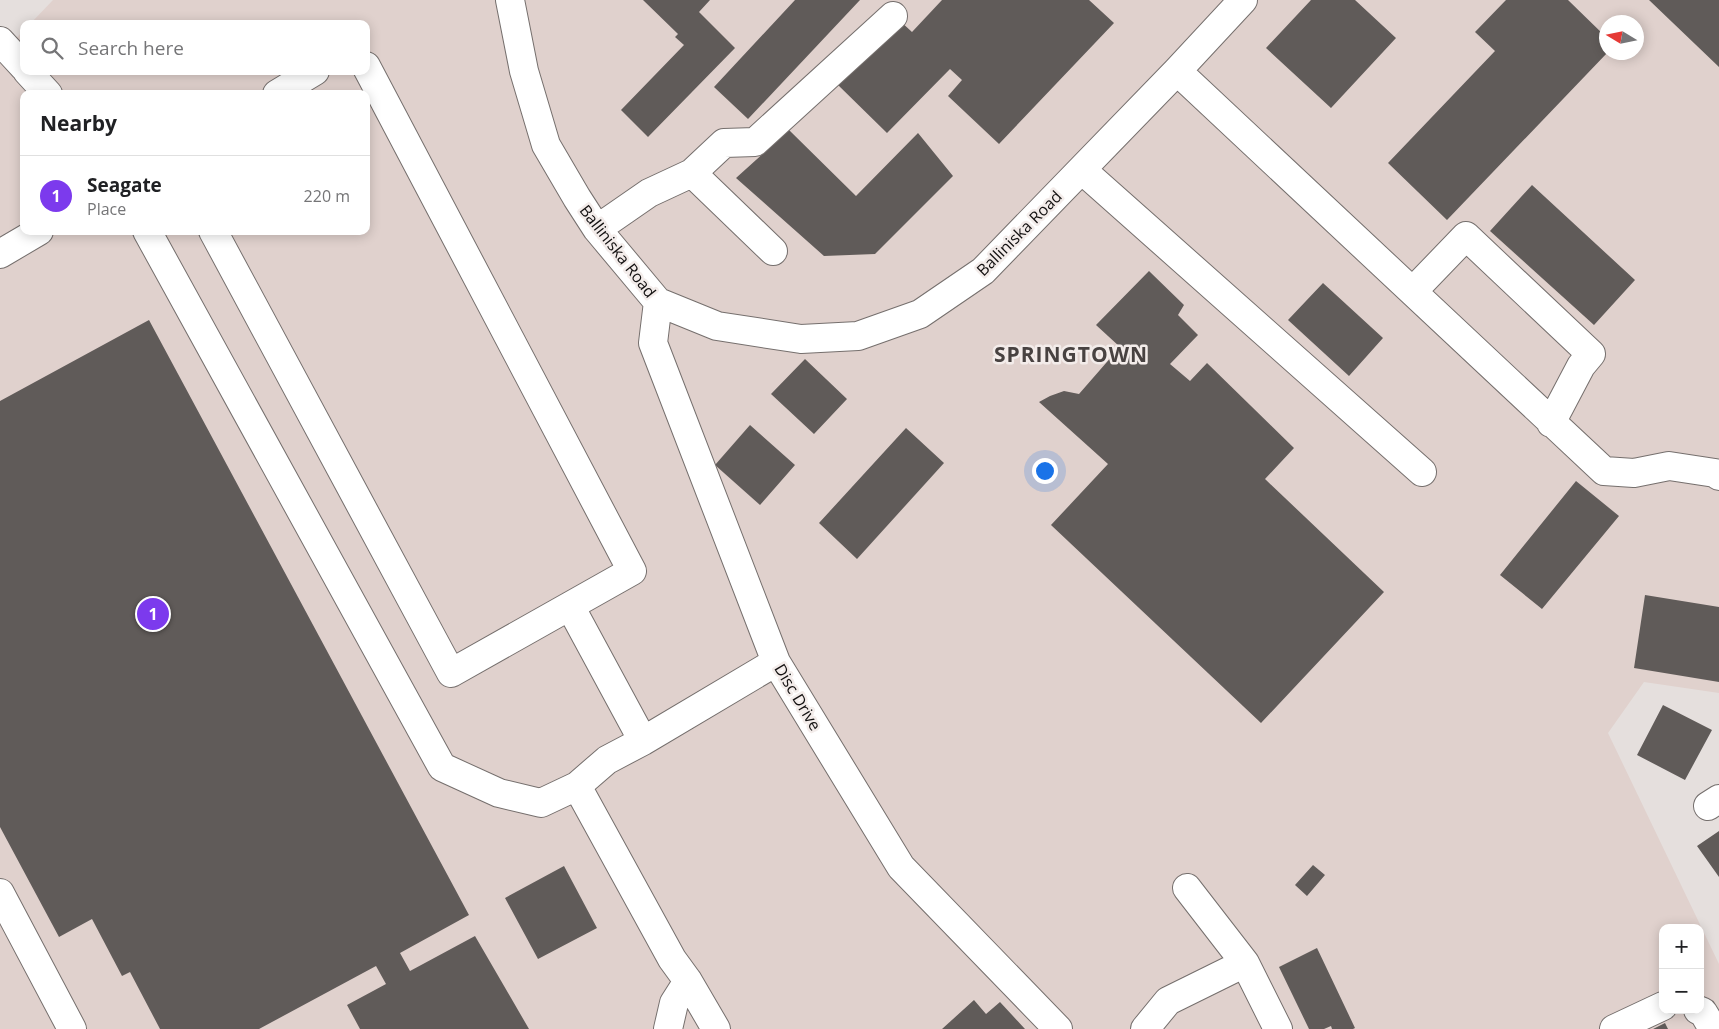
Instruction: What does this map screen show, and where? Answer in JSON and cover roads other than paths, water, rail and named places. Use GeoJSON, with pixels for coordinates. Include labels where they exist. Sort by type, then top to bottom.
{"type":"FeatureCollection","features":[{"type":"Feature","properties":{"kind":"street","name":"Balliniska Road"},"geometry":{"type":"LineString","coordinates":[[510,0],[524,71],[546,145],[597,229],[658,302],[717,326],[801,339],[858,336],[920,314],[983,271],[1177,71],[1243,0]]}},
{"type":"Feature","properties":{"kind":"street"},"geometry":{"type":"LineString","coordinates":[[597,229],[649,193],[692,173],[724,143],[755,142],[893,16]]}},
{"type":"Feature","properties":{"kind":"street"},"geometry":{"type":"LineString","coordinates":[[0,41],[20,63]]}},
{"type":"Feature","properties":{"kind":"street"},"geometry":{"type":"LineString","coordinates":[[1177,71],[1413,290],[1551,423],[1604,471],[1634,473],[1669,466],[1715,473],[1719,476]]}},
{"type":"Feature","properties":{"kind":"street"},"geometry":{"type":"LineString","coordinates":[[215,235],[451,673],[632,571],[370,74]]}},
{"type":"Feature","properties":{"kind":"street"},"geometry":{"type":"LineString","coordinates":[[31,75],[44,90]]}},
{"type":"Feature","properties":{"kind":"street"},"geometry":{"type":"LineString","coordinates":[[284,90],[308,75]]}},
{"type":"Feature","properties":{"kind":"street"},"geometry":{"type":"LineString","coordinates":[[1082,170],[1422,472]]}},
{"type":"Feature","properties":{"kind":"street"},"geometry":{"type":"LineString","coordinates":[[692,173],[773,251]]}},
{"type":"Feature","properties":{"kind":"street"},"geometry":{"type":"LineString","coordinates":[[0,254],[32,235]]}},
{"type":"Feature","properties":{"kind":"street"},"geometry":{"type":"LineString","coordinates":[[149,235],[442,767],[499,793],[541,803],[577,786],[607,760],[643,741],[776,662]]}},
{"type":"Feature","properties":{"kind":"street"},"geometry":{"type":"LineString","coordinates":[[1413,290],[1466,236],[1591,354],[1581,366],[1551,423]]}},
{"type":"Feature","properties":{"kind":"street","name":"Disc Drive"},"geometry":{"type":"LineString","coordinates":[[658,302],[653,343],[776,662],[901,867],[1058,1029]]}},
{"type":"Feature","properties":{"kind":"street"},"geometry":{"type":"LineString","coordinates":[[570,606],[643,741]]}},
{"type":"Feature","properties":{"kind":"street"},"geometry":{"type":"LineString","coordinates":[[577,786],[672,959],[716,1029]]}},
{"type":"Feature","properties":{"kind":"street"},"geometry":{"type":"LineString","coordinates":[[1187,888],[1245,963],[1278,1029]]}},
{"type":"Feature","properties":{"kind":"street"},"geometry":{"type":"LineString","coordinates":[[0,893],[72,1029]]}},
{"type":"Feature","properties":{"kind":"street"},"geometry":{"type":"LineString","coordinates":[[1145,1029],[1168,1001],[1245,963]]}},
{"type":"Feature","properties":{"kind":"street"},"geometry":{"type":"LineString","coordinates":[[668,1029],[674,1003],[688,982]]}},
{"type":"Feature","properties":{"kind":"street"},"geometry":{"type":"LineString","coordinates":[[1614,1029],[1659,1008]]}},
{"type":"Feature","properties":{"kind":"street"},"geometry":{"type":"LineString","coordinates":[[1704,1014],[1713,1029]]}},
{"type":"Feature","properties":{"kind":"place","name":"Seagate"},"geometry":{"type":"Point","coordinates":[153,614]}},
{"type":"Feature","properties":{"kind":"district","name":"SPRINGTOWN"},"geometry":{"type":"Point","coordinates":[1071,354]}}]}
